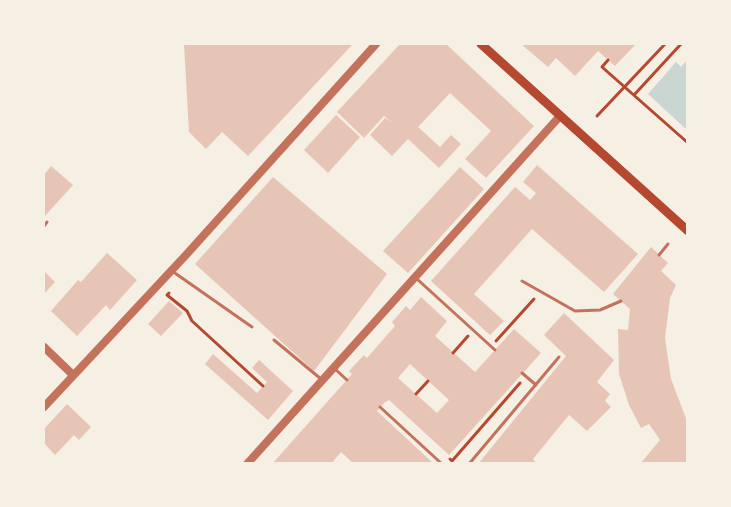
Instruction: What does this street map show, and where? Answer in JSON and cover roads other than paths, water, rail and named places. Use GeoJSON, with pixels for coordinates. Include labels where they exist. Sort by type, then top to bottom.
{"type":"FeatureCollection","features":[{"type":"Feature","properties":{"kind":"main road"},"geometry":{"type":"LineString","coordinates":[[481,44],[687,231]]}},
{"type":"Feature","properties":{"kind":"street"},"geometry":{"type":"LineString","coordinates":[[44,407],[376,44]]}},
{"type":"Feature","properties":{"kind":"street"},"geometry":{"type":"LineString","coordinates":[[247,464],[560,116]]}},
{"type":"Feature","properties":{"kind":"street"},"geometry":{"type":"LineString","coordinates":[[44,347],[73,375]]}},
{"type":"Feature","properties":{"kind":"lane"},"geometry":{"type":"LineString","coordinates":[[44,226],[47,222]]}},
{"type":"Feature","properties":{"kind":"lane"},"geometry":{"type":"LineString","coordinates":[[659,255],[668,244]]}},
{"type":"Feature","properties":{"kind":"lane"},"geometry":{"type":"LineString","coordinates":[[171,270],[252,327]]}},
{"type":"Feature","properties":{"kind":"lane"},"geometry":{"type":"LineString","coordinates":[[415,278],[493,348]]}},
{"type":"Feature","properties":{"kind":"lane"},"geometry":{"type":"LineString","coordinates":[[522,281],[575,311],[600,310],[621,301]]}},
{"type":"Feature","properties":{"kind":"lane"},"geometry":{"type":"LineString","coordinates":[[274,340],[322,380]]}},
{"type":"Feature","properties":{"kind":"lane"},"geometry":{"type":"LineString","coordinates":[[469,464],[559,357]]}},
{"type":"Feature","properties":{"kind":"lane"},"geometry":{"type":"LineString","coordinates":[[333,368],[347,380]]}},
{"type":"Feature","properties":{"kind":"lane"},"geometry":{"type":"LineString","coordinates":[[522,373],[534,386]]}},
{"type":"Feature","properties":{"kind":"lane"},"geometry":{"type":"LineString","coordinates":[[380,407],[442,464]]}}]}
